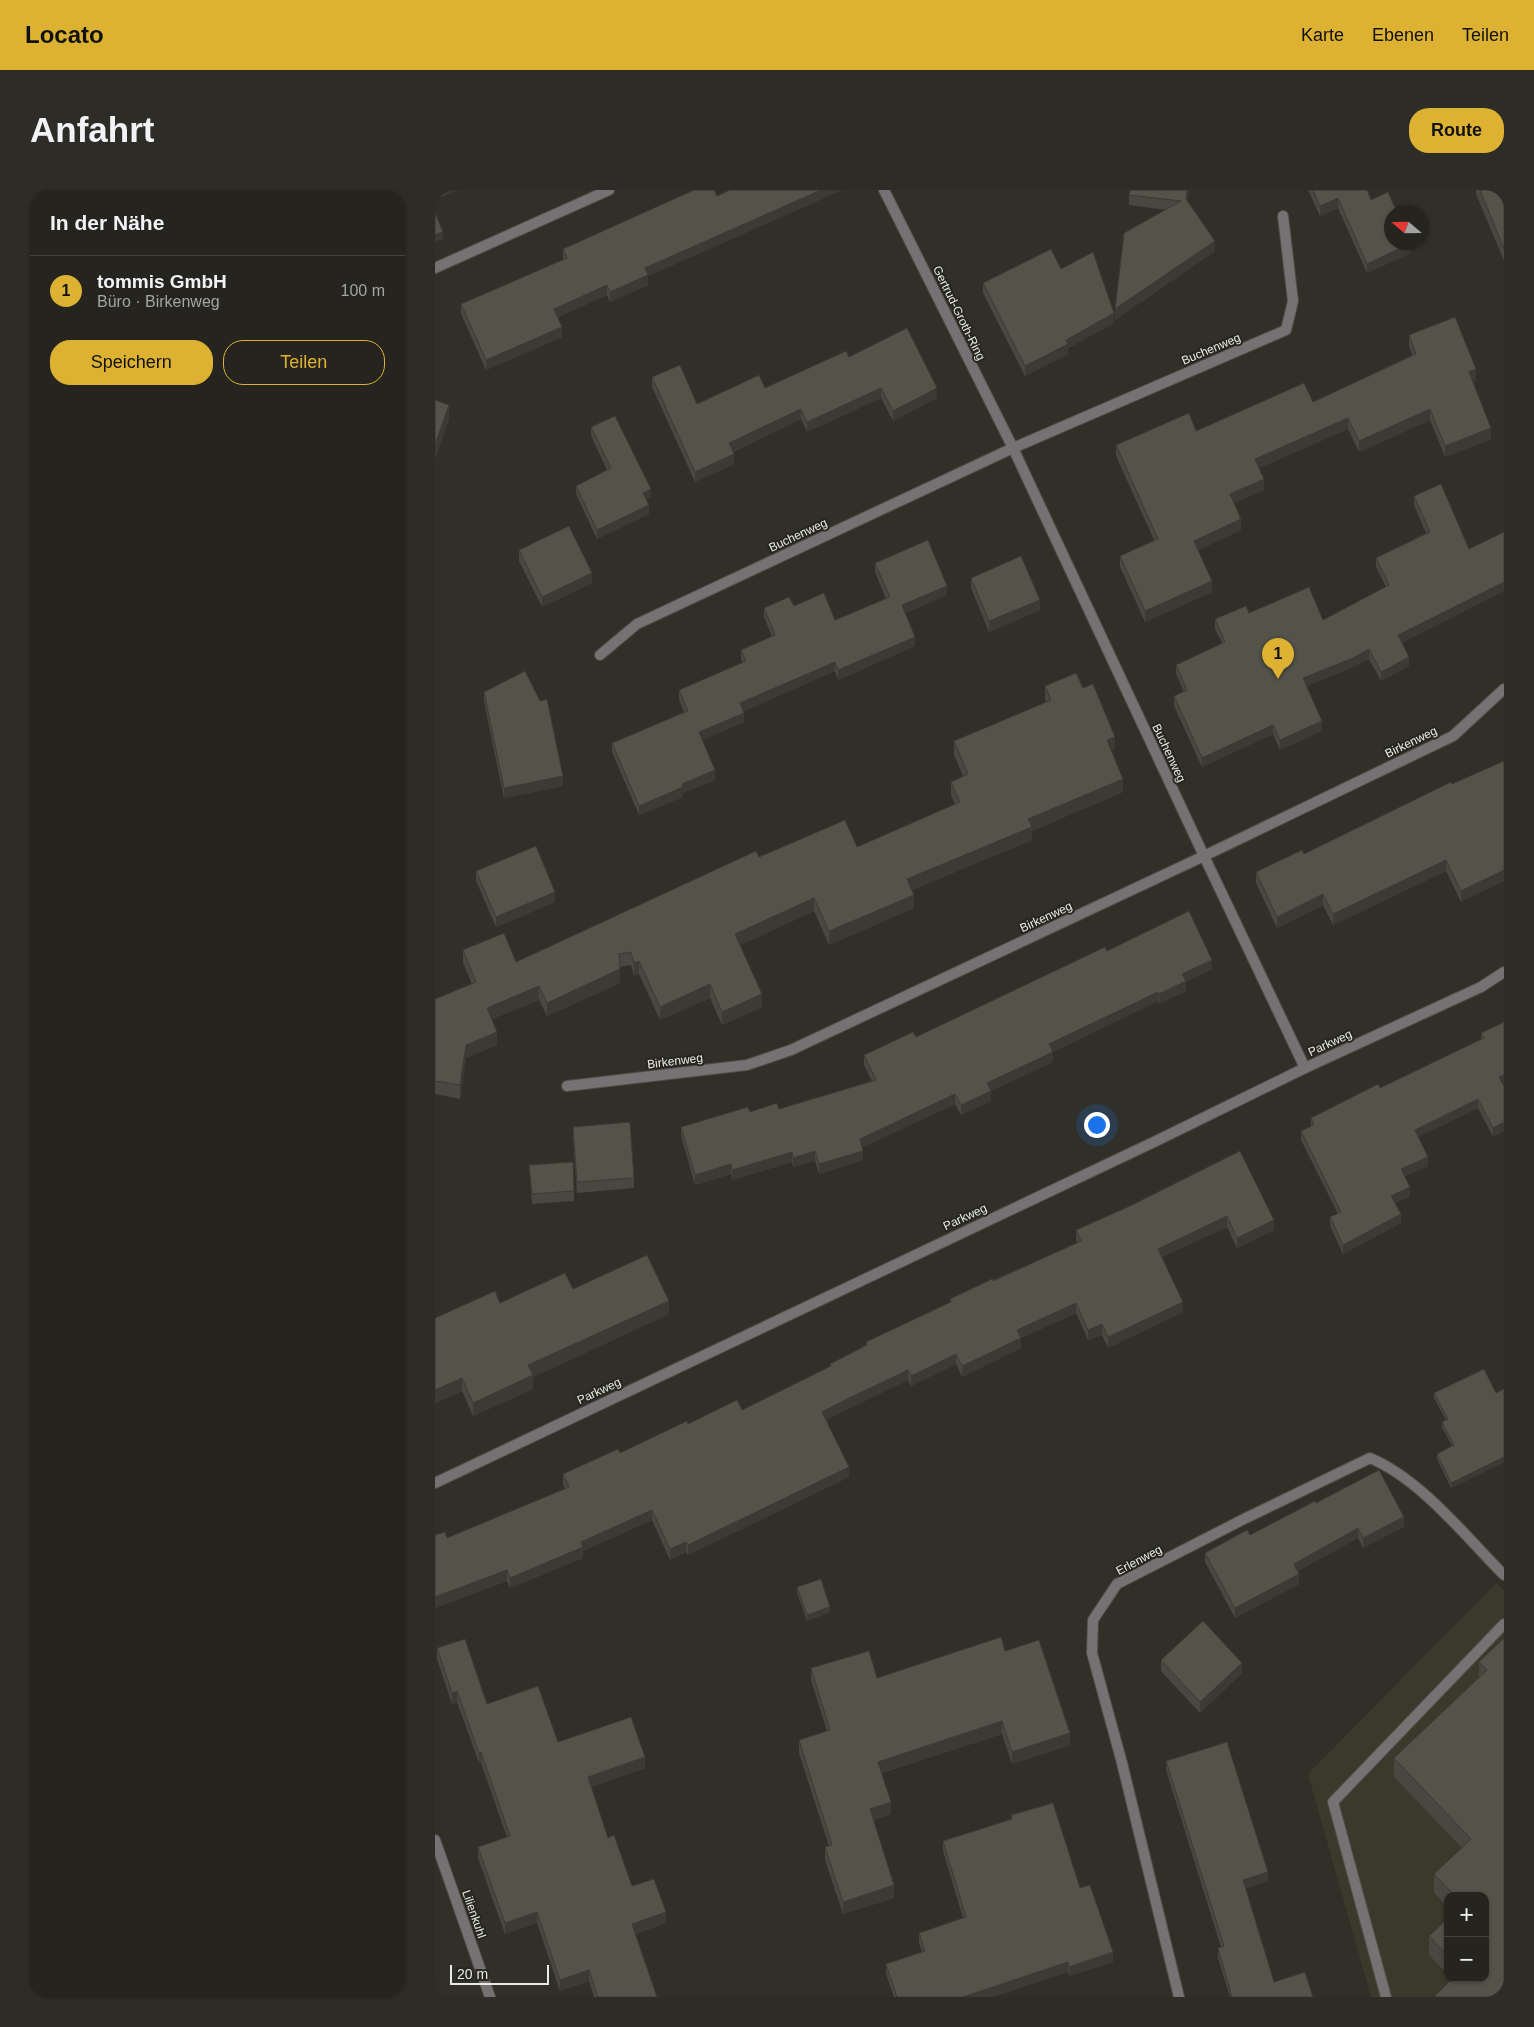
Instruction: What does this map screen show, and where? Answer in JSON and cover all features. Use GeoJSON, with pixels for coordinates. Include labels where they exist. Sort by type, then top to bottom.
{"type":"FeatureCollection","features":[{"type":"Feature","properties":{"kind":"street"},"geometry":{"type":"LineString","coordinates":[[435,268],[609,190]]}},
{"type":"Feature","properties":{"kind":"street","name":"Gertrud-Groth-Ring"},"geometry":{"type":"LineString","coordinates":[[884,190],[1013,448]]}},
{"type":"Feature","properties":{"kind":"street","name":"Buchenweg"},"geometry":{"type":"LineString","coordinates":[[600,655],[637,624],[1013,448],[1286,330],[1293,301],[1283,216]]}},
{"type":"Feature","properties":{"kind":"street","name":"Buchenweg"},"geometry":{"type":"LineString","coordinates":[[1013,448],[1305,1068]]}},
{"type":"Feature","properties":{"kind":"street","name":"Birkenweg"},"geometry":{"type":"LineString","coordinates":[[567,1086],[747,1065],[791,1050],[1204,856],[1453,736],[1504,689]]}},
{"type":"Feature","properties":{"kind":"street","name":"Parkweg"},"geometry":{"type":"LineString","coordinates":[[435,1483],[1156,1141],[1305,1068],[1481,987],[1504,972]]}},
{"type":"Feature","properties":{"kind":"street","name":"Erlenweg"},"geometry":{"type":"LineString","coordinates":[[1179,1997],[1122,1763],[1092,1653],[1093,1620],[1117,1584],[1244,1519],[1370,1458],[1389,1466],[1440,1508],[1503,1574]]}},
{"type":"Feature","properties":{"kind":"street"},"geometry":{"type":"LineString","coordinates":[[1387,1997],[1333,1802],[1504,1624]]}},
{"type":"Feature","properties":{"kind":"street","name":"Lilienkuhl"},"geometry":{"type":"LineString","coordinates":[[435,1840],[489,1997]]}},
{"type":"Feature","properties":{"kind":"shaded area"},"geometry":{"type":"Polygon","coordinates":[[[1496,1583],[1504,1591],[1504,1997],[1371,1997],[1308,1774],[1496,1583]]]}},
{"type":"Feature","properties":{"kind":"building"},"geometry":{"type":"Polygon","coordinates":[[[694,190],[714,190],[717,196],[730,190],[821,190],[645,268],[648,275],[610,292],[607,285],[554,309],[562,327],[486,360],[461,304],[567,258],[563,249],[694,190]]]}},
{"type":"Feature","properties":{"kind":"building"},"geometry":{"type":"Polygon","coordinates":[[[1130,190],[1187,190],[1186,199],[1215,241],[1115,309],[1124,233],[1181,201],[1129,195],[1130,190]]]}},
{"type":"Feature","properties":{"kind":"building"},"geometry":{"type":"Polygon","coordinates":[[[1313,190],[1367,190],[1371,200],[1388,192],[1394,205],[1384,205],[1384,250],[1396,250],[1367,264],[1338,198],[1320,206],[1313,190]]]}},
{"type":"Feature","properties":{"kind":"building"},"geometry":{"type":"Polygon","coordinates":[[[1480,190],[1504,190],[1504,249],[1480,190]]]}},
{"type":"Feature","properties":{"kind":"building"},"geometry":{"type":"Polygon","coordinates":[[[435,213],[443,232],[435,235],[435,213]]]}},
{"type":"Feature","properties":{"kind":"building"},"geometry":{"type":"Polygon","coordinates":[[[1051,249],[1061,269],[1093,252],[1114,313],[1066,340],[1068,344],[1025,366],[983,283],[1051,249]]]}},
{"type":"Feature","properties":{"kind":"building"},"geometry":{"type":"Polygon","coordinates":[[[1455,317],[1476,369],[1469,372],[1491,428],[1445,446],[1430,409],[1359,441],[1348,418],[1255,459],[1264,479],[1230,494],[1241,519],[1194,541],[1212,581],[1145,611],[1120,556],[1158,539],[1116,445],[1189,413],[1196,431],[1304,383],[1313,402],[1416,354],[1409,335],[1455,317]]]}},
{"type":"Feature","properties":{"kind":"building"},"geometry":{"type":"Polygon","coordinates":[[[907,328],[937,388],[893,411],[881,388],[807,422],[801,409],[729,443],[734,454],[695,472],[652,377],[680,365],[697,404],[759,375],[765,388],[846,351],[849,357],[907,328]]]}},
{"type":"Feature","properties":{"kind":"building"},"geometry":{"type":"Polygon","coordinates":[[[435,400],[449,405],[435,445],[435,400]]]}},
{"type":"Feature","properties":{"kind":"building"},"geometry":{"type":"Polygon","coordinates":[[[615,416],[651,489],[643,493],[649,505],[597,530],[576,486],[611,468],[591,427],[615,416]]]}},
{"type":"Feature","properties":{"kind":"building"},"geometry":{"type":"Polygon","coordinates":[[[1441,484],[1469,549],[1504,532],[1504,582],[1398,635],[1409,657],[1381,672],[1369,649],[1353,658],[1303,678],[1322,721],[1280,740],[1273,725],[1202,758],[1174,696],[1187,690],[1176,665],[1225,642],[1215,619],[1246,606],[1249,613],[1309,587],[1323,620],[1389,585],[1376,558],[1430,532],[1414,496],[1441,484]]]}},
{"type":"Feature","properties":{"kind":"building"},"geometry":{"type":"Polygon","coordinates":[[[569,526],[592,573],[542,597],[519,550],[569,526]]]}},
{"type":"Feature","properties":{"kind":"building"},"geometry":{"type":"Polygon","coordinates":[[[928,540],[947,586],[902,605],[915,637],[838,670],[835,662],[740,703],[744,713],[699,732],[715,770],[682,784],[683,787],[639,806],[612,743],[688,711],[679,690],[746,661],[741,650],[775,635],[764,608],[789,597],[794,606],[824,593],[835,620],[890,597],[875,563],[928,540]]]}},
{"type":"Feature","properties":{"kind":"building"},"geometry":{"type":"Polygon","coordinates":[[[1021,556],[1040,600],[989,621],[971,578],[1021,556]]]}},
{"type":"Feature","properties":{"kind":"building"},"geometry":{"type":"Polygon","coordinates":[[[525,671],[540,701],[547,699],[563,776],[504,788],[484,692],[525,671]]]}},
{"type":"Feature","properties":{"kind":"building"},"geometry":{"type":"Polygon","coordinates":[[[1076,673],[1083,688],[1093,684],[1115,737],[1107,740],[1123,779],[1028,819],[1032,827],[907,879],[914,895],[829,931],[814,898],[735,934],[762,994],[722,1012],[710,984],[660,1007],[639,961],[634,963],[631,952],[619,954],[620,969],[547,1003],[539,986],[487,1008],[497,1032],[466,1045],[460,1085],[435,1081],[435,999],[476,982],[463,950],[504,933],[516,962],[756,851],[759,857],[845,820],[857,847],[960,802],[951,782],[968,774],[954,741],[1051,700],[1045,686],[1076,673]]]}},
{"type":"Feature","properties":{"kind":"building"},"geometry":{"type":"Polygon","coordinates":[[[1504,761],[1504,870],[1461,891],[1446,860],[1333,914],[1323,894],[1277,917],[1256,872],[1302,850],[1304,854],[1451,782],[1452,784],[1504,761]]]}},
{"type":"Feature","properties":{"kind":"building"},"geometry":{"type":"Polygon","coordinates":[[[536,846],[555,892],[496,917],[476,871],[536,846]]]}},
{"type":"Feature","properties":{"kind":"building"},"geometry":{"type":"Polygon","coordinates":[[[1189,911],[1212,960],[1182,974],[1186,981],[1159,994],[1158,992],[1049,1044],[1053,1052],[987,1083],[991,1091],[961,1105],[955,1094],[860,1139],[863,1151],[819,1164],[815,1151],[793,1158],[792,1152],[732,1170],[731,1164],[695,1175],[681,1127],[748,1107],[750,1112],[777,1103],[779,1109],[876,1080],[864,1055],[913,1032],[916,1037],[1105,947],[1107,951],[1189,911]]]}},
{"type":"Feature","properties":{"kind":"building"},"geometry":{"type":"Polygon","coordinates":[[[1504,1022],[1504,1075],[1499,1077],[1504,1086],[1504,1122],[1493,1128],[1478,1099],[1415,1130],[1428,1157],[1401,1169],[1410,1187],[1391,1196],[1401,1214],[1343,1245],[1330,1217],[1341,1212],[1301,1131],[1314,1125],[1311,1118],[1378,1084],[1380,1088],[1484,1038],[1481,1033],[1504,1022]]]}},
{"type":"Feature","properties":{"kind":"building"},"geometry":{"type":"Polygon","coordinates":[[[630,1122],[634,1178],[577,1182],[573,1127],[630,1122]]]}},
{"type":"Feature","properties":{"kind":"building"},"geometry":{"type":"Polygon","coordinates":[[[1240,1151],[1274,1220],[1237,1238],[1227,1216],[1158,1249],[1183,1302],[1108,1337],[1102,1324],[1088,1330],[1076,1303],[1017,1330],[1021,1338],[962,1366],[956,1354],[911,1376],[908,1370],[847,1399],[822,1412],[849,1467],[688,1545],[686,1542],[670,1549],[652,1510],[581,1542],[583,1547],[510,1578],[507,1570],[435,1597],[435,1535],[445,1532],[447,1538],[569,1487],[563,1474],[618,1449],[620,1453],[687,1421],[688,1424],[737,1400],[742,1410],[831,1366],[830,1364],[867,1345],[866,1342],[951,1302],[950,1299],[1081,1241],[1076,1230],[1130,1206],[1240,1151]]]}},
{"type":"Feature","properties":{"kind":"building"},"geometry":{"type":"Polygon","coordinates":[[[573,1162],[574,1191],[532,1194],[529,1165],[573,1162]]]}},
{"type":"Feature","properties":{"kind":"building"},"geometry":{"type":"Polygon","coordinates":[[[647,1255],[669,1301],[528,1365],[533,1375],[473,1403],[462,1378],[435,1390],[435,1318],[495,1291],[500,1303],[565,1273],[573,1289],[647,1255]]]}},
{"type":"Feature","properties":{"kind":"building"},"geometry":{"type":"Polygon","coordinates":[[[1484,1369],[1496,1393],[1504,1389],[1504,1457],[1451,1483],[1437,1454],[1454,1445],[1442,1422],[1448,1419],[1434,1393],[1484,1369]]]}},
{"type":"Feature","properties":{"kind":"building"},"geometry":{"type":"Polygon","coordinates":[[[1379,1470],[1404,1517],[1363,1538],[1358,1528],[1294,1564],[1299,1574],[1235,1608],[1205,1553],[1247,1530],[1250,1535],[1379,1470]]]}},
{"type":"Feature","properties":{"kind":"building"},"geometry":{"type":"Polygon","coordinates":[[[821,1579],[830,1607],[807,1615],[797,1587],[821,1579]]]}},
{"type":"Feature","properties":{"kind":"building"},"geometry":{"type":"Polygon","coordinates":[[[1203,1621],[1242,1663],[1200,1702],[1161,1660],[1203,1621]]]}},
{"type":"Feature","properties":{"kind":"building"},"geometry":{"type":"Polygon","coordinates":[[[1001,1637],[1005,1651],[1039,1640],[1070,1733],[1012,1752],[1002,1721],[878,1762],[891,1802],[870,1809],[894,1885],[843,1902],[825,1847],[832,1845],[799,1740],[830,1730],[811,1668],[869,1651],[877,1678],[1001,1637]]]}},
{"type":"Feature","properties":{"kind":"building"},"geometry":{"type":"Polygon","coordinates":[[[1504,1638],[1504,1997],[1434,1997],[1449,1982],[1489,1982],[1489,1892],[1451,1892],[1434,1874],[1471,1839],[1394,1758],[1487,1670],[1479,1662],[1504,1638]]]}},
{"type":"Feature","properties":{"kind":"building"},"geometry":{"type":"Polygon","coordinates":[[[465,1639],[487,1704],[538,1686],[558,1742],[631,1717],[645,1757],[588,1777],[608,1838],[614,1835],[632,1886],[654,1879],[666,1912],[632,1924],[657,1997],[598,1997],[589,1970],[560,1980],[537,1912],[505,1923],[478,1847],[510,1836],[481,1752],[479,1753],[457,1691],[452,1693],[437,1648],[465,1639]]]}},
{"type":"Feature","properties":{"kind":"building"},"geometry":{"type":"Polygon","coordinates":[[[1227,1742],[1268,1872],[1243,1880],[1274,1982],[1305,1972],[1313,1997],[1232,1997],[1218,1948],[1224,1946],[1166,1761],[1227,1742]]]}},
{"type":"Feature","properties":{"kind":"building"},"geometry":{"type":"Polygon","coordinates":[[[1053,1803],[1080,1888],[1090,1885],[1113,1952],[1069,1967],[1068,1962],[963,1997],[897,1997],[886,1964],[925,1951],[919,1933],[966,1917],[943,1841],[1012,1819],[1011,1815],[1053,1803]]]}},
{"type":"Feature","properties":{"kind":"building"},"geometry":{"type":"Polygon","coordinates":[[[1444,1922],[1444,1952],[1429,1936],[1444,1922]]]}},
{"type":"Feature","properties":{"kind":"place","name":"tommis GmbH"},"geometry":{"type":"Point","coordinates":[1278,679]}}]}
